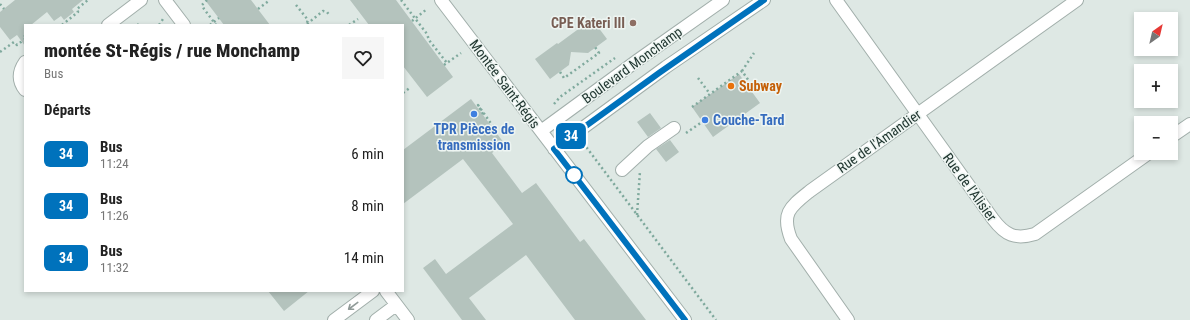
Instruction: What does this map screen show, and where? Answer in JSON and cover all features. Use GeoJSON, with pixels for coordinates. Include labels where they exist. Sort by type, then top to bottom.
{"type":"FeatureCollection","features":[{"type":"Feature","properties":{"kind":"street"},"geometry":{"type":"LineString","coordinates":[[109,24],[141,0]]}},
{"type":"Feature","properties":{"kind":"street"},"geometry":{"type":"LineString","coordinates":[[165,0],[183,24]]}},
{"type":"Feature","properties":{"kind":"street","name":"Montée Saint-Régis"},"geometry":{"type":"LineString","coordinates":[[441,0],[685,320]]}},
{"type":"Feature","properties":{"kind":"street","name":"Boulevard Monchamp"},"geometry":{"type":"LineString","coordinates":[[541,131],[723,0]]}},
{"type":"Feature","properties":{"kind":"street","name":"Boulevard Monchamp"},"geometry":{"type":"LineString","coordinates":[[554,149],[661,71],[764,0]]}},
{"type":"Feature","properties":{"kind":"street","name":"Rue de l'Alisier"},"geometry":{"type":"LineString","coordinates":[[836,0],[999,227],[1007,233],[1025,237],[1035,234],[1139,160]]}},
{"type":"Feature","properties":{"kind":"street","name":"Rue de l'Amandier"},"geometry":{"type":"LineString","coordinates":[[848,320],[791,239],[786,221],[792,207],[810,191],[1077,0]]}},
{"type":"Feature","properties":{"kind":"street"},"geometry":{"type":"LineString","coordinates":[[24,64],[20,73],[20,80],[24,88]]}},
{"type":"Feature","properties":{"kind":"street"},"geometry":{"type":"LineString","coordinates":[[1178,132],[1190,124]]}},
{"type":"Feature","properties":{"kind":"street"},"geometry":{"type":"LineString","coordinates":[[622,170],[648,146],[677,133]]}},
{"type":"Feature","properties":{"kind":"street"},"geometry":{"type":"LineString","coordinates":[[334,320],[372,292]]}},
{"type":"Feature","properties":{"kind":"street"},"geometry":{"type":"LineString","coordinates":[[387,292],[408,320]]}},
{"type":"Feature","properties":{"kind":"street"},"geometry":{"type":"LineString","coordinates":[[376,320],[396,305]]}},
{"type":"Feature","properties":{"kind":"path"},"geometry":{"type":"LineString","coordinates":[[63,24],[78,12],[77,9],[88,0]]}},
{"type":"Feature","properties":{"kind":"path"},"geometry":{"type":"LineString","coordinates":[[207,0],[202,5],[215,24],[219,18]]}},
{"type":"Feature","properties":{"kind":"path"},"geometry":{"type":"LineString","coordinates":[[258,9],[270,0]]}},
{"type":"Feature","properties":{"kind":"path"},"geometry":{"type":"LineString","coordinates":[[401,0],[416,18],[446,64],[461,53]]}},
{"type":"Feature","properties":{"kind":"path"},"geometry":{"type":"LineString","coordinates":[[0,4],[4,9]]}},
{"type":"Feature","properties":{"kind":"path"},"geometry":{"type":"LineString","coordinates":[[296,5],[308,20],[307,24]]}},
{"type":"Feature","properties":{"kind":"path"},"geometry":{"type":"LineString","coordinates":[[412,21],[427,9]]}},
{"type":"Feature","properties":{"kind":"path"},"geometry":{"type":"LineString","coordinates":[[307,24],[323,11],[327,12],[330,16]]}},
{"type":"Feature","properties":{"kind":"path"},"geometry":{"type":"LineString","coordinates":[[160,24],[165,17]]}},
{"type":"Feature","properties":{"kind":"path"},"geometry":{"type":"LineString","coordinates":[[350,24],[358,19]]}},
{"type":"Feature","properties":{"kind":"path"},"geometry":{"type":"LineString","coordinates":[[0,52],[14,42],[17,45],[24,40]]}},
{"type":"Feature","properties":{"kind":"path"},"geometry":{"type":"LineString","coordinates":[[560,72],[564,78],[599,53],[595,47]]}},
{"type":"Feature","properties":{"kind":"path"},"geometry":{"type":"LineString","coordinates":[[692,108],[742,71],[754,53]]}},
{"type":"Feature","properties":{"kind":"path"},"geometry":{"type":"LineString","coordinates":[[742,71],[749,81]]}},
{"type":"Feature","properties":{"kind":"path"},"geometry":{"type":"LineString","coordinates":[[698,78],[710,94]]}},
{"type":"Feature","properties":{"kind":"path"},"geometry":{"type":"LineString","coordinates":[[404,92],[411,87]]}},
{"type":"Feature","properties":{"kind":"path"},"geometry":{"type":"LineString","coordinates":[[483,114],[478,105],[497,132]]}},
{"type":"Feature","properties":{"kind":"path"},"geometry":{"type":"LineString","coordinates":[[677,133],[702,122]]}},
{"type":"Feature","properties":{"kind":"path"},"geometry":{"type":"LineString","coordinates":[[582,145],[587,148],[716,320]]}},
{"type":"Feature","properties":{"kind":"path"},"geometry":{"type":"LineString","coordinates":[[637,216],[640,170]]}},
{"type":"Feature","properties":{"kind":"building"},"geometry":{"type":"Polygon","coordinates":[[[15,0],[83,0],[72,9],[74,12],[64,20],[61,16],[54,21],[47,12],[32,24],[24,24],[24,45],[17,35],[10,40],[0,27],[0,12],[15,0]]]}},
{"type":"Feature","properties":{"kind":"building"},"geometry":{"type":"Polygon","coordinates":[[[205,0],[251,0],[269,24],[223,24],[205,0]]]}},
{"type":"Feature","properties":{"kind":"building"},"geometry":{"type":"Polygon","coordinates":[[[350,0],[396,0],[453,77],[427,97],[404,67],[404,24],[368,24],[350,0]]]}},
{"type":"Feature","properties":{"kind":"building"},"geometry":{"type":"Polygon","coordinates":[[[592,19],[607,39],[588,53],[571,52],[569,65],[550,79],[535,59],[592,19]]]}},
{"type":"Feature","properties":{"kind":"building"},"geometry":{"type":"Polygon","coordinates":[[[739,74],[760,103],[713,137],[692,107],[739,74]]]}},
{"type":"Feature","properties":{"kind":"building"},"geometry":{"type":"Polygon","coordinates":[[[471,99],[504,143],[492,153],[522,193],[536,183],[580,242],[584,239],[646,320],[575,320],[526,255],[469,298],[486,320],[462,320],[423,268],[435,259],[446,274],[513,224],[463,159],[404,203],[404,149],[471,99]]]}},
{"type":"Feature","properties":{"kind":"building"},"geometry":{"type":"Polygon","coordinates":[[[650,113],[661,128],[648,137],[637,122],[650,113]]]}},
{"type":"Feature","properties":{"kind":"building"},"geometry":{"type":"Polygon","coordinates":[[[670,140],[679,152],[666,162],[656,149],[670,140]]]}},
{"type":"Feature","properties":{"kind":"building"},"geometry":{"type":"Polygon","coordinates":[[[269,292],[308,292],[284,311],[269,292]]]}},
{"type":"Feature","properties":{"kind":"bus line","name":"34"},"geometry":{"type":"LineString","coordinates":[[685,320],[554,149],[604,112],[764,0]]}},
{"type":"Feature","properties":{"kind":"place","name":"CPE Kateri III"},"geometry":{"type":"Point","coordinates":[633,23]}},
{"type":"Feature","properties":{"kind":"place","name":"Subway"},"geometry":{"type":"Point","coordinates":[731,86]}},
{"type":"Feature","properties":{"kind":"place","name":"TPR Pièces de transmission"},"geometry":{"type":"Point","coordinates":[474,114]}},
{"type":"Feature","properties":{"kind":"place","name":"Couche-Tard"},"geometry":{"type":"Point","coordinates":[705,120]}}]}
